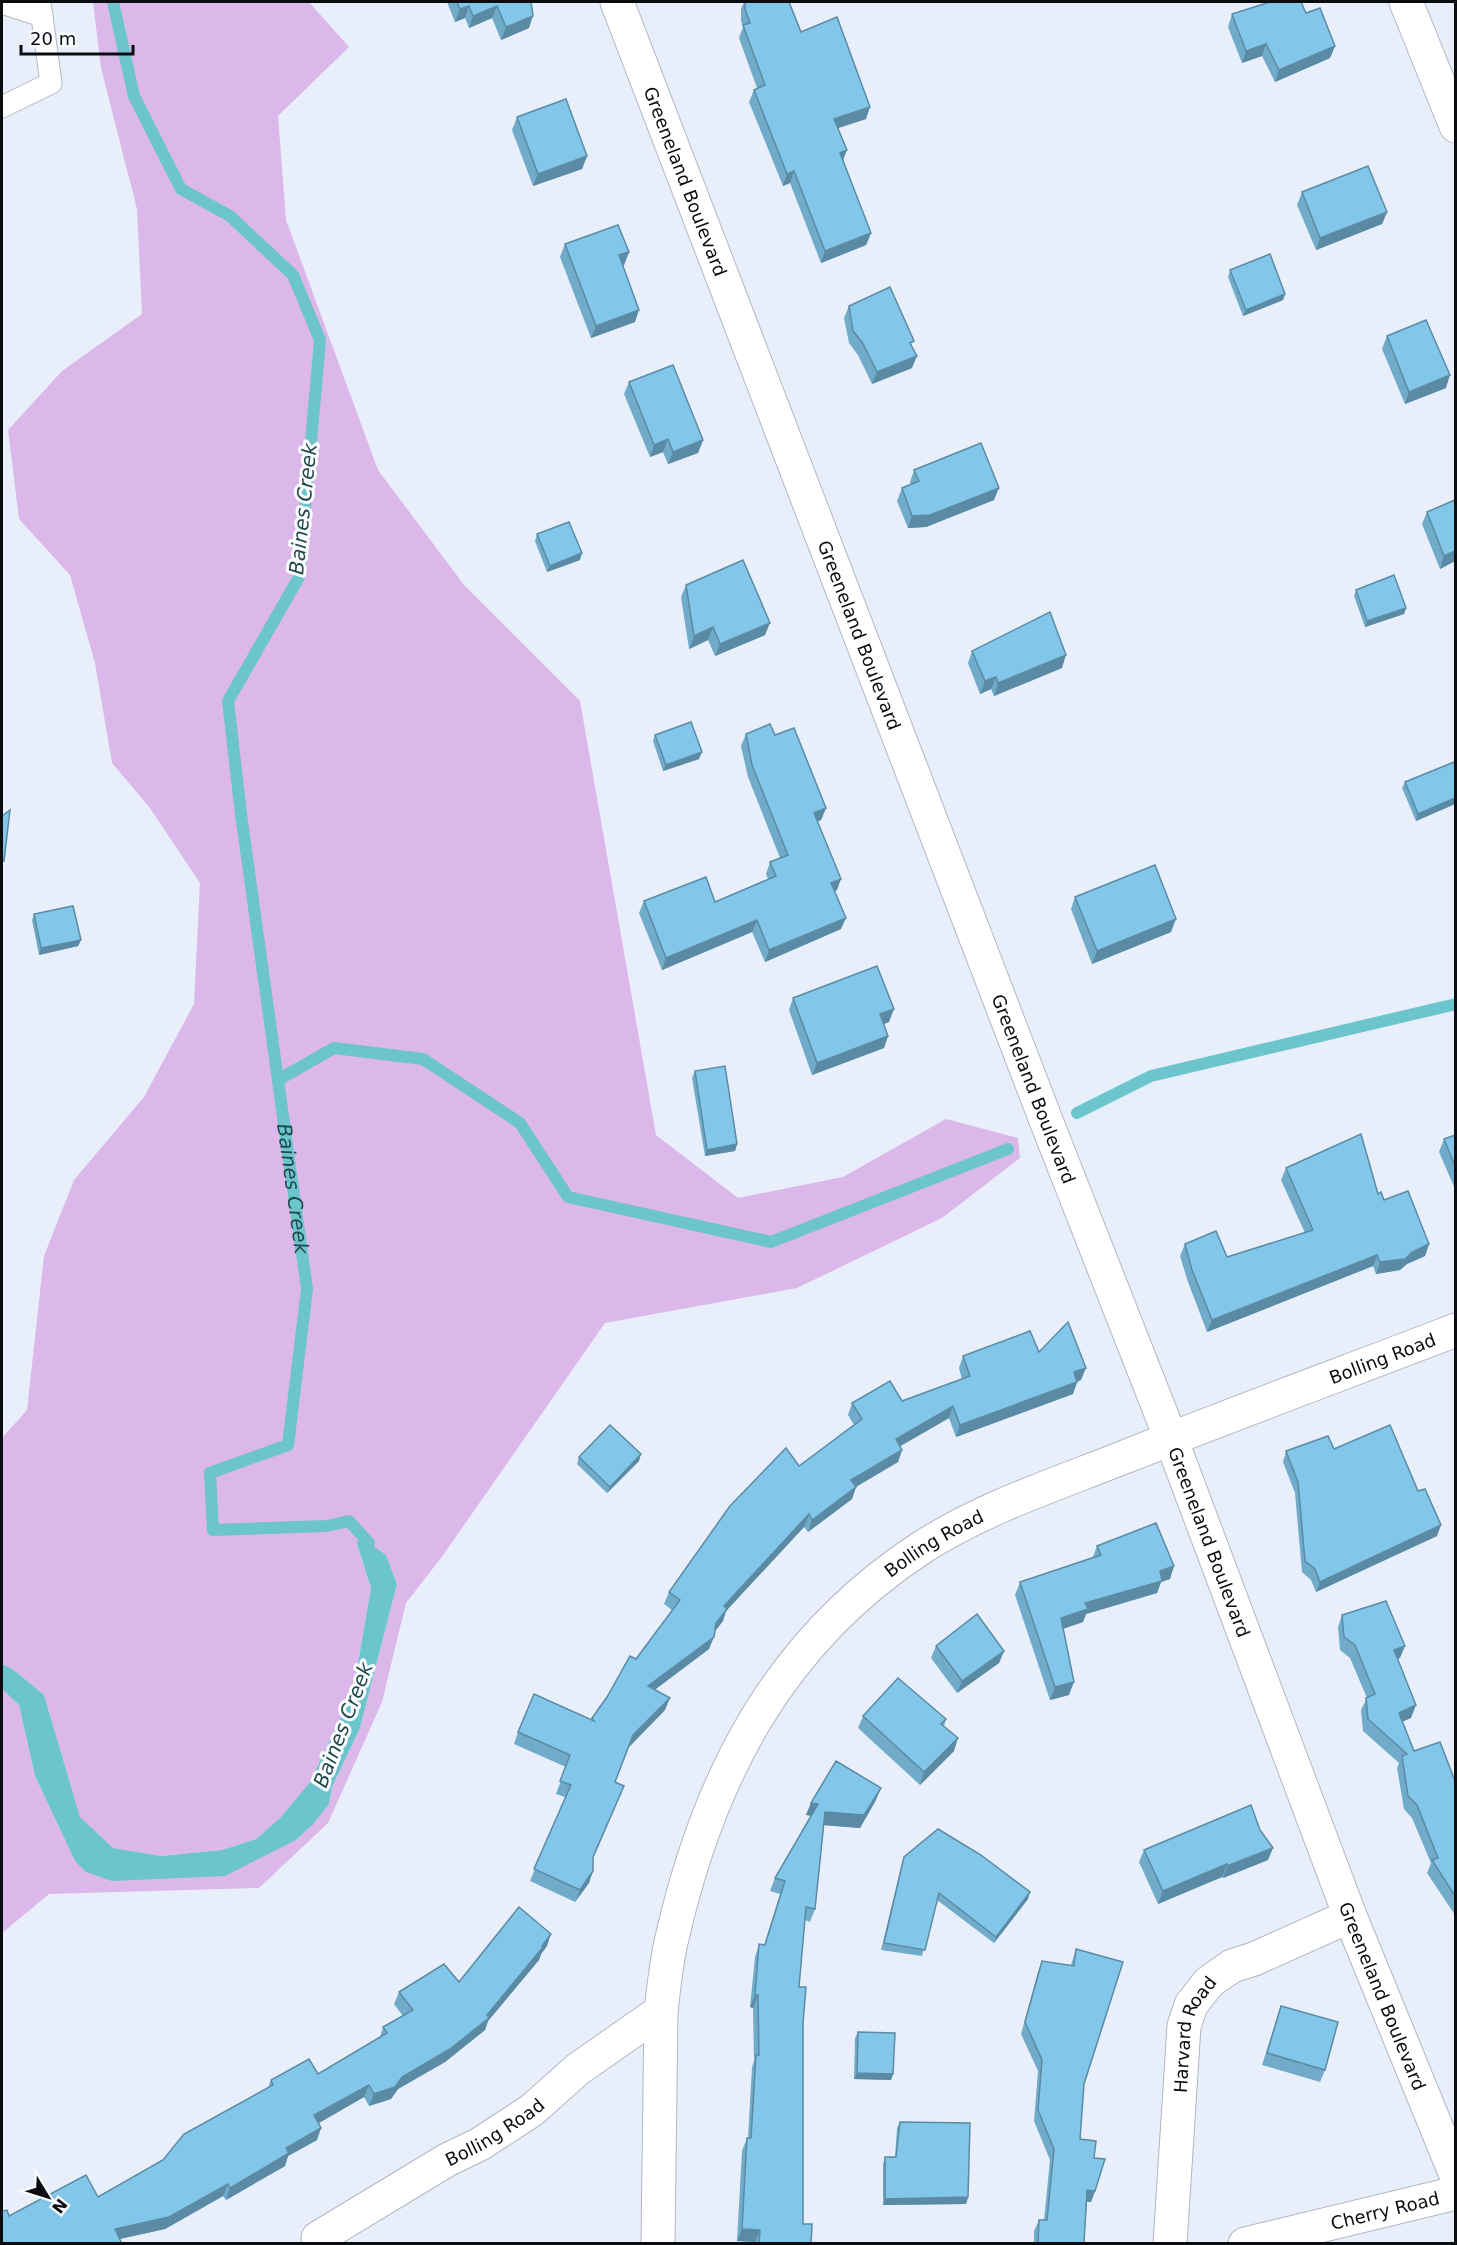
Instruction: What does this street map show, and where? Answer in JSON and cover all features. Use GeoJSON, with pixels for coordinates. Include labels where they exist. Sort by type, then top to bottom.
{"type":"FeatureCollection","features":[{"type":"Feature","properties":{"kind":"street","name":"Greeneland Boulevard"},"geometry":{"type":"LineString","coordinates":[[616,2],[1047,1123],[1171,1439],[1350,1916],[1455,2175]]}},
{"type":"Feature","properties":{"kind":"street"},"geometry":{"type":"LineString","coordinates":[[1406,2],[1455,126]]}},
{"type":"Feature","properties":{"kind":"street","name":"Bolling Road"},"geometry":{"type":"LineString","coordinates":[[658,2244],[661,2011],[671,1941],[692,1860],[726,1772],[758,1713],[797,1658],[834,1618],[876,1582],[922,1548],[984,1513],[1455,1330]]}},
{"type":"Feature","properties":{"kind":"street","name":"Harvard Road"},"geometry":{"type":"LineString","coordinates":[[1170,2244],[1184,2026],[1191,2005],[1209,1983],[1232,1966],[1254,1959],[1350,1916]]}},
{"type":"Feature","properties":{"kind":"street","name":"Bolling Road"},"geometry":{"type":"LineString","coordinates":[[318,2242],[447,2160],[480,2144],[532,2110],[578,2069],[661,2011]]}},
{"type":"Feature","properties":{"kind":"street","name":"Cherry Road"},"geometry":{"type":"LineString","coordinates":[[1245,2244],[1455,2193]]}},
{"type":"Feature","properties":{"kind":"lane"},"geometry":{"type":"LineString","coordinates":[[2,3],[41,9],[51,83],[2,107]]}},
{"type":"Feature","properties":{"kind":"shaded area"},"geometry":{"type":"Polygon","coordinates":[[[93,2],[309,2],[349,47],[278,116],[286,220],[378,470],[464,585],[580,701],[656,1135],[738,1198],[843,1177],[946,1119],[1018,1138],[1020,1158],[942,1218],[797,1288],[605,1323],[441,1558],[406,1603],[382,1702],[328,1823],[259,1888],[49,1894],[2,1933],[2,1689],[19,1705],[35,1776],[75,1861],[225,1875],[329,1804],[332,1787],[360,1728],[397,1584],[386,1555],[356,1542],[371,1588],[353,1692],[310,1782],[280,1818],[256,1839],[222,1850],[161,1856],[113,1848],[80,1818],[44,1695],[14,1670],[2,1664],[2,1438],[27,1410],[44,1256],[74,1180],[144,1097],[194,1004],[200,883],[150,808],[112,763],[95,663],[70,575],[19,519],[8,430],[62,371],[142,314],[137,209],[101,68],[93,2]]]}},
{"type":"Feature","properties":{"kind":"water"},"geometry":{"type":"Polygon","coordinates":[[[356,1541],[369,1543],[386,1555],[397,1584],[360,1728],[332,1787],[329,1804],[314,1823],[296,1840],[225,1876],[112,1881],[86,1872],[75,1861],[35,1776],[19,1705],[2,1689],[2,1664],[14,1670],[44,1695],[80,1817],[113,1848],[161,1856],[222,1850],[256,1839],[280,1818],[310,1782],[353,1692],[371,1588],[356,1541]]]}},
{"type":"Feature","properties":{"kind":"building"},"geometry":{"type":"Polygon","coordinates":[[[457,2],[531,2],[533,16],[506,27],[497,6],[473,16],[469,6],[460,9],[457,2]]]}},
{"type":"Feature","properties":{"kind":"building"},"geometry":{"type":"Polygon","coordinates":[[[745,2],[789,2],[801,32],[837,17],[870,107],[834,119],[847,150],[840,153],[871,233],[825,251],[794,171],[787,174],[754,90],[765,85],[743,25],[750,23],[745,2]]]}},
{"type":"Feature","properties":{"kind":"building"},"geometry":{"type":"Polygon","coordinates":[[[1270,2],[1301,2],[1306,13],[1320,8],[1335,46],[1279,70],[1266,44],[1246,51],[1232,14],[1270,2]]]}},
{"type":"Feature","properties":{"kind":"building"},"geometry":{"type":"Polygon","coordinates":[[[566,99],[587,156],[538,174],[517,117],[566,99]]]}},
{"type":"Feature","properties":{"kind":"building"},"geometry":{"type":"Polygon","coordinates":[[[1368,166],[1387,212],[1320,238],[1302,192],[1368,166]]]}},
{"type":"Feature","properties":{"kind":"building"},"geometry":{"type":"Polygon","coordinates":[[[618,225],[629,252],[619,255],[639,310],[596,326],[565,244],[618,225]]]}},
{"type":"Feature","properties":{"kind":"building"},"geometry":{"type":"Polygon","coordinates":[[[1270,254],[1285,294],[1246,310],[1230,270],[1270,254]]]}},
{"type":"Feature","properties":{"kind":"building"},"geometry":{"type":"Polygon","coordinates":[[[890,287],[914,341],[910,343],[917,356],[877,372],[862,342],[853,331],[849,306],[890,287]]]}},
{"type":"Feature","properties":{"kind":"building"},"geometry":{"type":"Polygon","coordinates":[[[1426,320],[1450,375],[1409,392],[1387,336],[1426,320]]]}},
{"type":"Feature","properties":{"kind":"building"},"geometry":{"type":"Polygon","coordinates":[[[673,365],[703,440],[673,452],[668,439],[654,445],[629,382],[673,365]]]}},
{"type":"Feature","properties":{"kind":"building"},"geometry":{"type":"Polygon","coordinates":[[[981,443],[999,488],[930,515],[912,516],[902,488],[919,481],[914,470],[981,443]]]}},
{"type":"Feature","properties":{"kind":"building"},"geometry":{"type":"Polygon","coordinates":[[[1455,500],[1455,551],[1444,556],[1427,512],[1455,500]]]}},
{"type":"Feature","properties":{"kind":"building"},"geometry":{"type":"Polygon","coordinates":[[[569,522],[582,553],[550,566],[537,534],[569,522]]]}},
{"type":"Feature","properties":{"kind":"building"},"geometry":{"type":"Polygon","coordinates":[[[743,560],[770,623],[720,644],[713,627],[694,636],[686,585],[743,560]]]}},
{"type":"Feature","properties":{"kind":"building"},"geometry":{"type":"Polygon","coordinates":[[[1394,575],[1406,608],[1367,621],[1356,590],[1394,575]]]}},
{"type":"Feature","properties":{"kind":"building"},"geometry":{"type":"Polygon","coordinates":[[[1050,612],[1066,655],[998,683],[996,677],[985,681],[972,651],[1050,612]]]}},
{"type":"Feature","properties":{"kind":"building"},"geometry":{"type":"Polygon","coordinates":[[[691,722],[702,752],[666,765],[655,735],[691,722]]]}},
{"type":"Feature","properties":{"kind":"building"},"geometry":{"type":"Polygon","coordinates":[[[770,724],[775,735],[794,728],[826,808],[814,813],[841,879],[831,883],[846,918],[769,950],[757,920],[666,958],[644,901],[706,877],[715,902],[776,876],[770,862],[788,855],[752,765],[746,734],[770,724]]]}},
{"type":"Feature","properties":{"kind":"building"},"geometry":{"type":"Polygon","coordinates":[[[1454,762],[1455,798],[1418,814],[1405,782],[1454,762]]]}},
{"type":"Feature","properties":{"kind":"building"},"geometry":{"type":"Polygon","coordinates":[[[10,810],[4,861],[2,862],[2,816],[10,810]]]}},
{"type":"Feature","properties":{"kind":"building"},"geometry":{"type":"Polygon","coordinates":[[[1155,865],[1176,919],[1097,951],[1075,897],[1155,865]]]}},
{"type":"Feature","properties":{"kind":"building"},"geometry":{"type":"Polygon","coordinates":[[[73,906],[81,940],[41,948],[34,914],[73,906]]]}},
{"type":"Feature","properties":{"kind":"building"},"geometry":{"type":"Polygon","coordinates":[[[877,966],[894,1009],[880,1014],[888,1036],[817,1063],[793,998],[877,966]]]}},
{"type":"Feature","properties":{"kind":"building"},"geometry":{"type":"Polygon","coordinates":[[[725,1066],[737,1144],[707,1150],[695,1071],[725,1066]]]}},
{"type":"Feature","properties":{"kind":"building"},"geometry":{"type":"Polygon","coordinates":[[[1361,1134],[1378,1194],[1381,1192],[1384,1200],[1408,1191],[1429,1244],[1412,1252],[1405,1259],[1380,1262],[1377,1255],[1212,1320],[1192,1270],[1185,1244],[1216,1231],[1227,1257],[1313,1230],[1286,1168],[1361,1134]]]}},
{"type":"Feature","properties":{"kind":"building"},"geometry":{"type":"Polygon","coordinates":[[[1455,1135],[1455,1166],[1444,1139],[1455,1135]]]}},
{"type":"Feature","properties":{"kind":"building"},"geometry":{"type":"Polygon","coordinates":[[[1068,1322],[1086,1368],[1074,1372],[1077,1382],[960,1425],[953,1406],[896,1439],[902,1450],[851,1480],[856,1487],[812,1520],[809,1514],[724,1606],[727,1609],[716,1623],[714,1637],[648,1686],[670,1698],[633,1735],[615,1782],[624,1786],[593,1857],[593,1871],[580,1890],[534,1869],[571,1785],[560,1781],[570,1755],[518,1732],[534,1694],[594,1721],[592,1718],[607,1697],[630,1656],[636,1659],[680,1600],[669,1592],[730,1506],[786,1448],[799,1466],[862,1419],[852,1403],[890,1381],[902,1401],[970,1376],[963,1356],[1030,1331],[1039,1352],[1068,1322]]]}},
{"type":"Feature","properties":{"kind":"building"},"geometry":{"type":"Polygon","coordinates":[[[610,1425],[641,1454],[610,1487],[579,1457],[610,1425]]]}},
{"type":"Feature","properties":{"kind":"building"},"geometry":{"type":"Polygon","coordinates":[[[1390,1425],[1418,1491],[1425,1489],[1441,1525],[1320,1582],[1315,1569],[1305,1561],[1298,1482],[1286,1451],[1328,1436],[1334,1449],[1390,1425]]]}},
{"type":"Feature","properties":{"kind":"building"},"geometry":{"type":"Polygon","coordinates":[[[1156,1523],[1174,1566],[1160,1571],[1162,1581],[1085,1603],[1088,1609],[1061,1618],[1074,1682],[1055,1687],[1020,1582],[1101,1555],[1097,1546],[1156,1523]]]}},
{"type":"Feature","properties":{"kind":"building"},"geometry":{"type":"Polygon","coordinates":[[[1386,1601],[1405,1646],[1394,1650],[1416,1705],[1399,1713],[1414,1751],[1440,1742],[1455,1781],[1455,1896],[1432,1860],[1438,1858],[1417,1805],[1408,1796],[1402,1756],[1407,1754],[1368,1719],[1366,1698],[1375,1694],[1355,1645],[1344,1637],[1342,1615],[1386,1601]]]}},
{"type":"Feature","properties":{"kind":"building"},"geometry":{"type":"Polygon","coordinates":[[[977,1614],[1004,1651],[962,1681],[936,1646],[977,1614]]]}},
{"type":"Feature","properties":{"kind":"building"},"geometry":{"type":"Polygon","coordinates":[[[898,1678],[946,1719],[941,1724],[958,1738],[924,1772],[863,1716],[898,1678]]]}},
{"type":"Feature","properties":{"kind":"building"},"geometry":{"type":"Polygon","coordinates":[[[836,1761],[881,1788],[864,1815],[825,1812],[815,1909],[806,1907],[799,1987],[806,1987],[803,2023],[803,2224],[812,2224],[811,2244],[759,2244],[760,2230],[742,2229],[747,2138],[751,2138],[756,2055],[759,2055],[758,1995],[755,1995],[759,1944],[765,1945],[785,1881],[775,1878],[818,1804],[811,1803],[836,1761]]]}},
{"type":"Feature","properties":{"kind":"building"},"geometry":{"type":"Polygon","coordinates":[[[1251,1805],[1260,1830],[1273,1848],[1227,1866],[1227,1864],[1163,1891],[1144,1850],[1251,1805]]]}},
{"type":"Feature","properties":{"kind":"building"},"geometry":{"type":"Polygon","coordinates":[[[938,1829],[981,1855],[1030,1892],[996,1937],[939,1893],[925,1950],[884,1943],[904,1857],[938,1829]]]}},
{"type":"Feature","properties":{"kind":"building"},"geometry":{"type":"Polygon","coordinates":[[[519,1907],[551,1934],[543,1947],[487,2015],[489,2018],[450,2049],[402,2077],[395,2087],[374,2094],[369,2085],[314,2115],[321,2128],[286,2148],[289,2153],[230,2188],[228,2184],[169,2217],[115,2229],[122,2244],[2,2244],[2,2211],[7,2210],[9,2216],[86,2175],[98,2197],[163,2160],[184,2134],[273,2085],[271,2080],[309,2059],[318,2074],[387,2033],[383,2027],[413,2010],[399,1992],[444,1964],[459,1982],[519,1907]]]}},
{"type":"Feature","properties":{"kind":"building"},"geometry":{"type":"Polygon","coordinates":[[[1076,1949],[1123,1962],[1084,2084],[1080,2139],[1096,2141],[1094,2158],[1105,2159],[1095,2191],[1087,2190],[1085,2244],[1038,2244],[1039,2220],[1047,2220],[1054,2149],[1038,2110],[1042,2060],[1025,2022],[1042,1961],[1074,1966],[1076,1949]]]}},
{"type":"Feature","properties":{"kind":"building"},"geometry":{"type":"Polygon","coordinates":[[[1281,2006],[1338,2022],[1325,2070],[1267,2053],[1281,2006]]]}},
{"type":"Feature","properties":{"kind":"building"},"geometry":{"type":"Polygon","coordinates":[[[858,2032],[895,2033],[893,2074],[857,2073],[858,2032]]]}},
{"type":"Feature","properties":{"kind":"building"},"geometry":{"type":"Polygon","coordinates":[[[900,2122],[970,2123],[968,2197],[885,2199],[885,2157],[896,2157],[900,2122]]]}},
{"type":"Feature","properties":{"kind":"waterway","name":"Baines Creek"},"geometry":{"type":"LineString","coordinates":[[113,2],[134,96],[181,189],[230,216],[293,275],[320,340],[299,577],[228,701],[241,814],[307,1289],[288,1445],[210,1473],[213,1530],[327,1526],[349,1521],[369,1543]]}},
{"type":"Feature","properties":{"kind":"waterway"},"geometry":{"type":"LineString","coordinates":[[1077,1113],[1151,1076],[1456,1004]]}},
{"type":"Feature","properties":{"kind":"waterway"},"geometry":{"type":"LineString","coordinates":[[278,1080],[334,1048],[423,1059],[520,1123],[568,1197],[771,1242],[1008,1149]]}}]}
